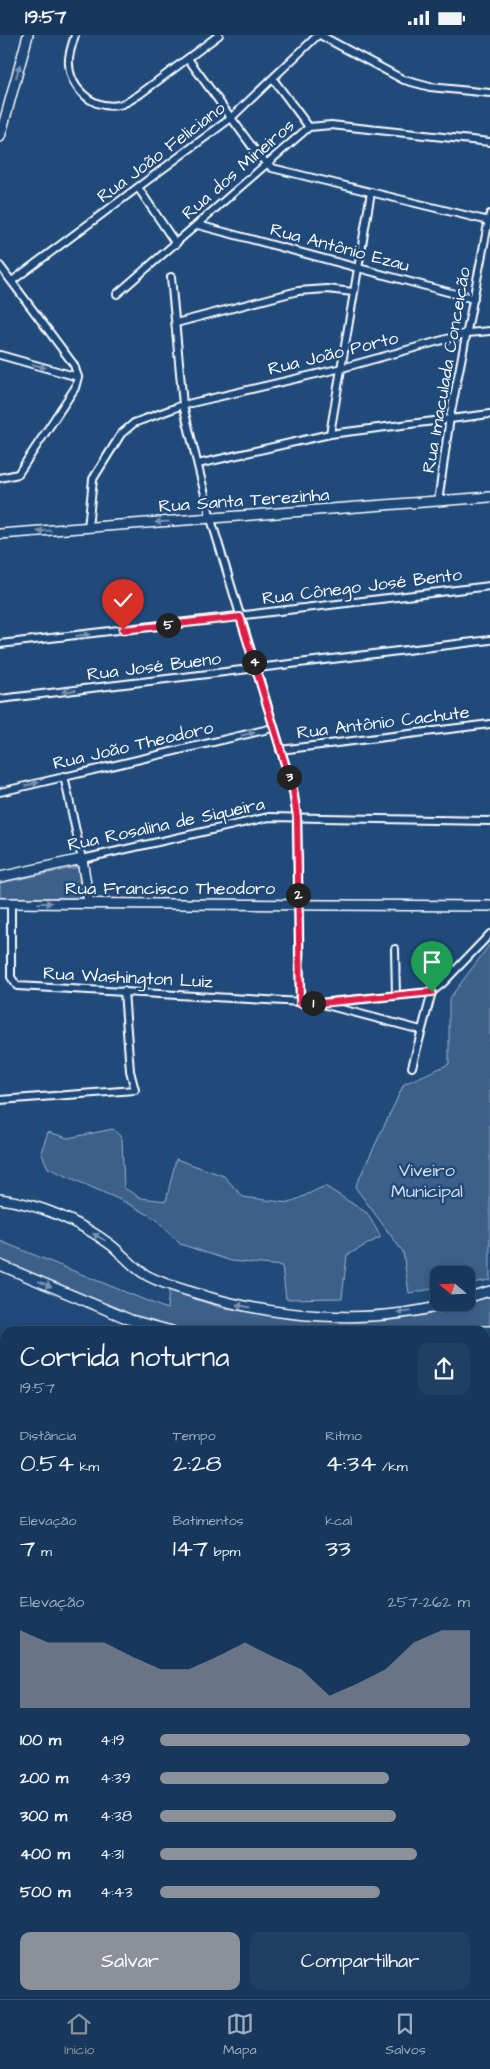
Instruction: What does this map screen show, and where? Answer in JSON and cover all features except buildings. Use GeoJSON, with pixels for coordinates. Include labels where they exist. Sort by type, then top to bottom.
{"type":"FeatureCollection","features":[{"type":"Feature","properties":{"kind":"street"},"geometry":{"type":"LineString","coordinates":[[0,136],[28,35]]}},
{"type":"Feature","properties":{"kind":"street"},"geometry":{"type":"LineString","coordinates":[[75,35],[69,59],[72,80],[84,95],[100,104],[120,105],[128,102],[189,60],[219,35]]}},
{"type":"Feature","properties":{"kind":"street"},"geometry":{"type":"LineString","coordinates":[[319,35],[404,80],[430,87],[490,93]]}},
{"type":"Feature","properties":{"kind":"street","name":"Rua João Feliciano"},"geometry":{"type":"LineString","coordinates":[[12,281],[139,189],[231,118],[319,35]]}},
{"type":"Feature","properties":{"kind":"street"},"geometry":{"type":"LineString","coordinates":[[189,60],[231,118],[267,163],[281,172],[489,221]]}},
{"type":"Feature","properties":{"kind":"street"},"geometry":{"type":"LineString","coordinates":[[273,79],[309,127]]}},
{"type":"Feature","properties":{"kind":"street","name":"Rua dos Mineiros"},"geometry":{"type":"LineString","coordinates":[[117,294],[309,127],[331,125],[490,142]]}},
{"type":"Feature","properties":{"kind":"street"},"geometry":{"type":"LineString","coordinates":[[139,189],[176,243]]}},
{"type":"Feature","properties":{"kind":"street"},"geometry":{"type":"LineString","coordinates":[[330,434],[371,192]]}},
{"type":"Feature","properties":{"kind":"street","name":"Rua Imaculada Conceição"},"geometry":{"type":"LineString","coordinates":[[438,502],[450,417],[487,244],[490,213]]}},
{"type":"Feature","properties":{"kind":"street","name":"Rua Antônio Ezau"},"geometry":{"type":"LineString","coordinates":[[198,225],[474,299]]}},
{"type":"Feature","properties":{"kind":"street"},"geometry":{"type":"LineString","coordinates":[[0,266],[74,365],[78,377],[75,388],[19,473],[0,479]]}},
{"type":"Feature","properties":{"kind":"street"},"geometry":{"type":"LineString","coordinates":[[171,277],[183,405],[211,519],[293,790],[297,817],[300,1003]]}},
{"type":"Feature","properties":{"kind":"street"},"geometry":{"type":"LineString","coordinates":[[176,323],[298,291],[327,289],[353,291]]}},
{"type":"Feature","properties":{"kind":"street","name":"Rua João Porto"},"geometry":{"type":"LineString","coordinates":[[88,528],[93,479],[121,434],[140,419],[183,405],[342,368],[468,333],[490,331]]}},
{"type":"Feature","properties":{"kind":"street"},"geometry":{"type":"LineString","coordinates":[[0,355],[78,377]]}},
{"type":"Feature","properties":{"kind":"street"},"geometry":{"type":"LineString","coordinates":[[198,464],[330,434],[450,417],[490,414]]}},
{"type":"Feature","properties":{"kind":"street","name":"Rua Santa Terezinha"},"geometry":{"type":"LineString","coordinates":[[0,534],[490,497]]}},
{"type":"Feature","properties":{"kind":"street","name":"Rua Cônego José Bento"},"geometry":{"type":"LineString","coordinates":[[0,644],[490,586]]}},
{"type":"Feature","properties":{"kind":"street","name":"Rua José Bueno"},"geometry":{"type":"LineString","coordinates":[[0,699],[490,640]]}},
{"type":"Feature","properties":{"kind":"street","name":"Rua Antônio Cachute"},"geometry":{"type":"LineString","coordinates":[[280,750],[490,724]]}},
{"type":"Feature","properties":{"kind":"street","name":"Rua João Theodoro"},"geometry":{"type":"LineString","coordinates":[[0,792],[273,729]]}},
{"type":"Feature","properties":{"kind":"street"},"geometry":{"type":"LineString","coordinates":[[64,776],[82,859],[89,903]]}},
{"type":"Feature","properties":{"kind":"street","name":"Rua Rosalina de Siqueira"},"geometry":{"type":"LineString","coordinates":[[0,877],[253,819],[297,817],[490,821]]}},
{"type":"Feature","properties":{"kind":"street","name":"Rua Francisco Theodoro"},"geometry":{"type":"LineString","coordinates":[[0,903],[490,906]]}},
{"type":"Feature","properties":{"kind":"street","name":"Rua Washington Luiz"},"geometry":{"type":"LineString","coordinates":[[11,903],[11,977],[14,984],[22,987],[124,991],[300,1003],[321,1003],[432,992]]}},
{"type":"Feature","properties":{"kind":"street"},"geometry":{"type":"LineString","coordinates":[[412,1067],[432,992],[490,934]]}},
{"type":"Feature","properties":{"kind":"street"},"geometry":{"type":"LineString","coordinates":[[395,949],[396,995]]}},
{"type":"Feature","properties":{"kind":"street"},"geometry":{"type":"LineString","coordinates":[[0,1100],[136,1090],[130,1071],[124,991]]}},
{"type":"Feature","properties":{"kind":"street","name":"Rua Washington Luiz"},"geometry":{"type":"LineString","coordinates":[[321,1003],[421,1030]]}},
{"type":"Feature","properties":{"kind":"street"},"geometry":{"type":"LineString","coordinates":[[0,1199],[48,1210],[106,1242],[150,1277],[228,1303],[280,1313],[353,1316],[430,1308]]}},
{"type":"Feature","properties":{"kind":"street"},"geometry":{"type":"LineString","coordinates":[[0,1265],[131,1320],[151,1326]]}},
{"type":"Feature","properties":{"kind":"street"},"geometry":{"type":"LineString","coordinates":[[475,1295],[490,1291]]}},
{"type":"Feature","properties":{"kind":"green space"},"geometry":{"type":"Polygon","coordinates":[[[78,867],[81,898],[0,898],[0,883],[78,867]]]}},
{"type":"Feature","properties":{"kind":"green space","name":"Viveiro Municipal"},"geometry":{"type":"Polygon","coordinates":[[[490,944],[490,1280],[475,1282],[475,1266],[430,1266],[430,1290],[409,1293],[403,1252],[355,1187],[404,1084],[449,1064],[449,999],[490,944]]]}},
{"type":"Feature","properties":{"kind":"green space"},"geometry":{"type":"Polygon","coordinates":[[[113,1129],[122,1138],[124,1188],[141,1198],[166,1201],[176,1159],[224,1176],[243,1197],[289,1203],[325,1186],[367,1213],[381,1237],[347,1255],[342,1298],[286,1299],[282,1266],[231,1261],[180,1244],[156,1219],[127,1203],[48,1168],[41,1152],[48,1132],[68,1138],[113,1129]]]}},
{"type":"Feature","properties":{"kind":"green space"},"geometry":{"type":"Polygon","coordinates":[[[0,1241],[167,1309],[169,1290],[219,1307],[272,1314],[430,1310],[475,1311],[475,1299],[490,1295],[490,1326],[163,1326],[147,1324],[0,1262],[0,1241]]]}},
{"type":"Feature","properties":{"kind":"route"},"geometry":{"type":"LineString","coordinates":[[123,630],[240,617],[293,790],[297,817],[300,1003],[321,1003],[432,992]]}}]}
